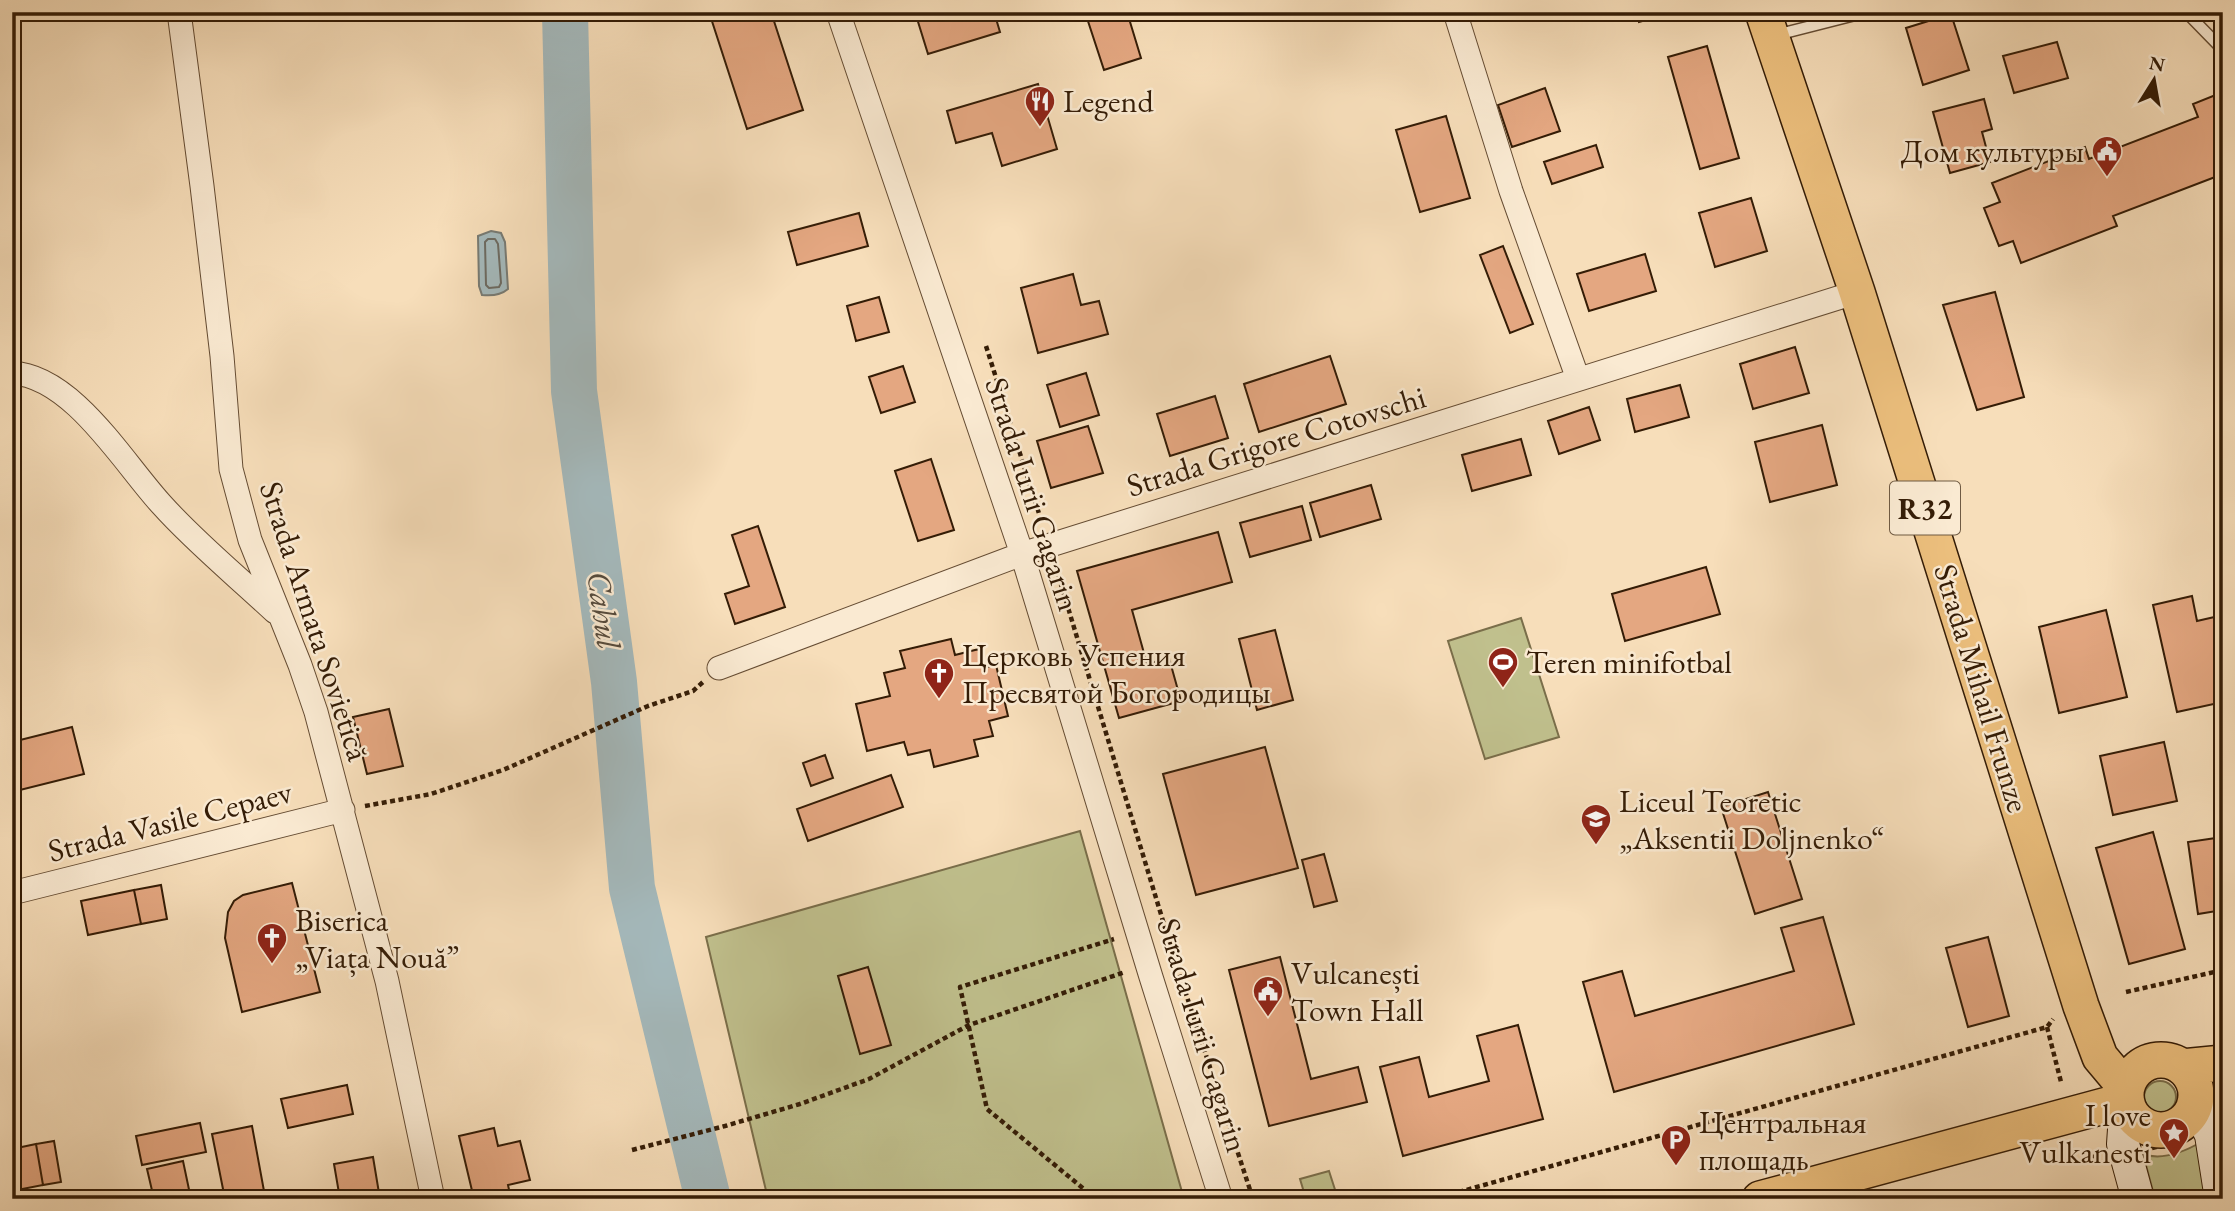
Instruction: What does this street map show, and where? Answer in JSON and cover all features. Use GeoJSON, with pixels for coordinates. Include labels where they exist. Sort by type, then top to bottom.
{"type":"FeatureCollection","features":[{"type":"Feature","properties":{"kind":"main road","name":"Strada Mihail Frunze"},"geometry":{"type":"LineString","coordinates":[[1766,24],[1857,292],[2070,1010],[2126,1094]]}},
{"type":"Feature","properties":{"kind":"main road","name":"Strada Mihail Frunze"},"geometry":{"type":"LineString","coordinates":[[2070,1010],[2118,1046],[2165,1064]]}},
{"type":"Feature","properties":{"kind":"main road"},"geometry":{"type":"LineString","coordinates":[[2138,1199],[2123,1143],[2126,1094],[2131,1077],[2138,1068],[2165,1064],[2223,1063]]}},
{"type":"Feature","properties":{"kind":"main road"},"geometry":{"type":"LineString","coordinates":[[2165,1064],[2190,1075],[2194,1085],[2209,1098],[2211,1135],[2221,1199]]}},
{"type":"Feature","properties":{"kind":"main road"},"geometry":{"type":"LineString","coordinates":[[2126,1094],[2130,1111],[2137,1120],[2157,1130],[2179,1125],[2209,1098]]}},
{"type":"Feature","properties":{"kind":"main road"},"geometry":{"type":"LineString","coordinates":[[1760,1199],[2126,1094]]}},
{"type":"Feature","properties":{"kind":"street","name":"Strada Armata Sovietică"},"geometry":{"type":"LineString","coordinates":[[179,12],[222,356],[231,468],[250,540],[316,712],[387,981],[433,1199]]}},
{"type":"Feature","properties":{"kind":"street","name":"Strada Iurii Gagarin"},"geometry":{"type":"LineString","coordinates":[[838,12],[1022,554],[1221,1199]]}},
{"type":"Feature","properties":{"kind":"street"},"geometry":{"type":"LineString","coordinates":[[1455,12],[1511,191],[1578,379]]}},
{"type":"Feature","properties":{"kind":"street","name":"Strada Grigore Cotovschi"},"geometry":{"type":"LineString","coordinates":[[719,668],[1049,545],[1857,292]]}},
{"type":"Feature","properties":{"kind":"street"},"geometry":{"type":"LineString","coordinates":[[12,373],[27,374],[64,394],[97,427],[162,506],[282,618]]}},
{"type":"Feature","properties":{"kind":"street","name":"Strada Vasile Cepaev"},"geometry":{"type":"LineString","coordinates":[[12,893],[343,810]]}},
{"type":"Feature","properties":{"kind":"lane"},"geometry":{"type":"LineString","coordinates":[[1766,24],[1867,12]]}},
{"type":"Feature","properties":{"kind":"lane"},"geometry":{"type":"LineString","coordinates":[[2186,12],[2223,50]]}},
{"type":"Feature","properties":{"kind":"path"},"geometry":{"type":"LineString","coordinates":[[986,346],[1173,954],[1253,1199]]}},
{"type":"Feature","properties":{"kind":"path"},"geometry":{"type":"LineString","coordinates":[[343,810],[431,794],[503,770],[648,706],[693,691],[719,668]]}},
{"type":"Feature","properties":{"kind":"path"},"geometry":{"type":"LineString","coordinates":[[1096,1199],[987,1109],[960,987],[1115,939]]}},
{"type":"Feature","properties":{"kind":"path"},"geometry":{"type":"LineString","coordinates":[[2126,992],[2223,970]]}},
{"type":"Feature","properties":{"kind":"path"},"geometry":{"type":"LineString","coordinates":[[632,1150],[800,1104],[869,1079],[969,1025],[1125,972]]}},
{"type":"Feature","properties":{"kind":"path"},"geometry":{"type":"LineString","coordinates":[[1434,1199],[2047,1027],[2070,1010]]}},
{"type":"Feature","properties":{"kind":"path"},"geometry":{"type":"LineString","coordinates":[[2047,1027],[2061,1082]]}},
{"type":"Feature","properties":{"kind":"path"},"geometry":{"type":"LineString","coordinates":[[2141,1151],[2189,1139]]}},
{"type":"Feature","properties":{"kind":"green space","name":"Teren minifotbal"},"geometry":{"type":"Polygon","coordinates":[[[1521,618],[1559,737],[1485,759],[1448,641],[1521,618]]]}},
{"type":"Feature","properties":{"kind":"green space"},"geometry":{"type":"Polygon","coordinates":[[[1080,831],[1184,1199],[768,1199],[706,937],[1080,831]]]}},
{"type":"Feature","properties":{"kind":"green space"},"geometry":{"type":"Polygon","coordinates":[[[2160,1081],[2171,1086],[2176,1097],[2171,1108],[2160,1113],[2149,1108],[2144,1097],[2149,1086],[2160,1081]]]}},
{"type":"Feature","properties":{"kind":"green space"},"geometry":{"type":"Polygon","coordinates":[[[2203,1141],[2205,1199],[2155,1199],[2143,1154],[2166,1156],[2203,1141]]]}},
{"type":"Feature","properties":{"kind":"green space"},"geometry":{"type":"Polygon","coordinates":[[[1329,1171],[1338,1199],[1306,1199],[1300,1179],[1329,1171]]]}},
{"type":"Feature","properties":{"kind":"water"},"geometry":{"type":"Polygon","coordinates":[[[491,231],[501,233],[505,242],[508,289],[496,295],[482,295],[479,286],[478,236],[491,231]]]}},
{"type":"Feature","properties":{"kind":"building"},"geometry":{"type":"Polygon","coordinates":[[[709,12],[771,12],[803,110],[747,129],[709,12]]]}},
{"type":"Feature","properties":{"kind":"building"},"geometry":{"type":"Polygon","coordinates":[[[915,12],[994,12],[1000,32],[928,54],[915,12]]]}},
{"type":"Feature","properties":{"kind":"building"},"geometry":{"type":"Polygon","coordinates":[[[1085,12],[1127,12],[1141,58],[1104,70],[1085,12]]]}},
{"type":"Feature","properties":{"kind":"building"},"geometry":{"type":"Polygon","coordinates":[[[1637,12],[1674,12],[1639,22],[1637,12]]]}},
{"type":"Feature","properties":{"kind":"building"},"geometry":{"type":"Polygon","coordinates":[[[1951,14],[1969,70],[1923,85],[1906,28],[1951,14]]]}},
{"type":"Feature","properties":{"kind":"building"},"geometry":{"type":"Polygon","coordinates":[[[2057,42],[2068,78],[2014,93],[2003,56],[2057,42]]]}},
{"type":"Feature","properties":{"kind":"building"},"geometry":{"type":"Polygon","coordinates":[[[1707,46],[1739,158],[1700,169],[1668,57],[1707,46]]]}},
{"type":"Feature","properties":{"kind":"building"},"geometry":{"type":"Polygon","coordinates":[[[1038,84],[1057,149],[1002,166],[992,133],[956,143],[947,111],[1038,84]]]}},
{"type":"Feature","properties":{"kind":"building"},"geometry":{"type":"Polygon","coordinates":[[[1545,88],[1560,131],[1512,147],[1498,105],[1545,88]]]}},
{"type":"Feature","properties":{"kind":"building","name":"Дом культуры"},"geometry":{"type":"Polygon","coordinates":[[[2223,92],[2223,174],[2113,216],[2117,226],[2021,263],[2013,241],[1999,246],[1984,208],[2000,202],[1992,183],[2085,147],[2089,159],[2198,117],[2193,104],[2223,92]]]}},
{"type":"Feature","properties":{"kind":"building"},"geometry":{"type":"Polygon","coordinates":[[[1984,99],[1992,129],[1982,132],[1990,162],[1950,173],[1933,112],[1984,99]]]}},
{"type":"Feature","properties":{"kind":"building"},"geometry":{"type":"Polygon","coordinates":[[[1446,116],[1470,198],[1420,212],[1396,130],[1446,116]]]}},
{"type":"Feature","properties":{"kind":"building"},"geometry":{"type":"Polygon","coordinates":[[[1596,145],[1603,167],[1552,184],[1544,162],[1596,145]]]}},
{"type":"Feature","properties":{"kind":"building"},"geometry":{"type":"Polygon","coordinates":[[[1751,198],[1767,251],[1715,267],[1699,213],[1751,198]]]}},
{"type":"Feature","properties":{"kind":"building"},"geometry":{"type":"Polygon","coordinates":[[[859,213],[868,246],[797,265],[788,232],[859,213]]]}},
{"type":"Feature","properties":{"kind":"building"},"geometry":{"type":"Polygon","coordinates":[[[1503,246],[1533,324],[1510,333],[1480,255],[1503,246]]]}},
{"type":"Feature","properties":{"kind":"building"},"geometry":{"type":"Polygon","coordinates":[[[1645,254],[1656,291],[1589,311],[1577,274],[1645,254]]]}},
{"type":"Feature","properties":{"kind":"building"},"geometry":{"type":"Polygon","coordinates":[[[1073,274],[1081,305],[1099,301],[1108,334],[1038,353],[1021,288],[1073,274]]]}},
{"type":"Feature","properties":{"kind":"building"},"geometry":{"type":"Polygon","coordinates":[[[1995,292],[2024,397],[1977,410],[1943,305],[1995,292]]]}},
{"type":"Feature","properties":{"kind":"building"},"geometry":{"type":"Polygon","coordinates":[[[879,297],[889,332],[856,341],[847,306],[879,297]]]}},
{"type":"Feature","properties":{"kind":"building"},"geometry":{"type":"Polygon","coordinates":[[[1795,347],[1809,393],[1753,409],[1740,364],[1795,347]]]}},
{"type":"Feature","properties":{"kind":"building"},"geometry":{"type":"Polygon","coordinates":[[[1330,356],[1346,404],[1259,432],[1244,384],[1330,356]]]}},
{"type":"Feature","properties":{"kind":"building"},"geometry":{"type":"Polygon","coordinates":[[[903,366],[915,402],[881,413],[869,377],[903,366]]]}},
{"type":"Feature","properties":{"kind":"building"},"geometry":{"type":"Polygon","coordinates":[[[1086,373],[1099,415],[1060,427],[1047,385],[1086,373]]]}},
{"type":"Feature","properties":{"kind":"building"},"geometry":{"type":"Polygon","coordinates":[[[1680,385],[1689,417],[1635,432],[1627,399],[1680,385]]]}},
{"type":"Feature","properties":{"kind":"building"},"geometry":{"type":"Polygon","coordinates":[[[1215,396],[1228,438],[1170,456],[1157,414],[1215,396]]]}},
{"type":"Feature","properties":{"kind":"building"},"geometry":{"type":"Polygon","coordinates":[[[1589,407],[1600,440],[1559,454],[1548,421],[1589,407]]]}},
{"type":"Feature","properties":{"kind":"building"},"geometry":{"type":"Polygon","coordinates":[[[1822,425],[1837,485],[1770,502],[1755,442],[1822,425]]]}},
{"type":"Feature","properties":{"kind":"building"},"geometry":{"type":"Polygon","coordinates":[[[1088,426],[1103,473],[1051,488],[1037,441],[1088,426]]]}},
{"type":"Feature","properties":{"kind":"building"},"geometry":{"type":"Polygon","coordinates":[[[1521,439],[1531,475],[1472,491],[1462,455],[1521,439]]]}},
{"type":"Feature","properties":{"kind":"building"},"geometry":{"type":"Polygon","coordinates":[[[931,459],[954,530],[918,541],[895,471],[931,459]]]}},
{"type":"Feature","properties":{"kind":"building"},"geometry":{"type":"Polygon","coordinates":[[[1371,485],[1381,519],[1320,537],[1310,503],[1371,485]]]}},
{"type":"Feature","properties":{"kind":"building"},"geometry":{"type":"Polygon","coordinates":[[[1302,506],[1311,540],[1250,557],[1240,523],[1302,506]]]}},
{"type":"Feature","properties":{"kind":"building"},"geometry":{"type":"Polygon","coordinates":[[[758,526],[785,607],[735,624],[725,594],[749,586],[732,535],[758,526]]]}},
{"type":"Feature","properties":{"kind":"building"},"geometry":{"type":"Polygon","coordinates":[[[1218,532],[1232,582],[1132,610],[1147,664],[1169,658],[1181,701],[1119,718],[1077,571],[1218,532]]]}},
{"type":"Feature","properties":{"kind":"building"},"geometry":{"type":"Polygon","coordinates":[[[1706,567],[1720,614],[1625,641],[1612,594],[1706,567]]]}},
{"type":"Feature","properties":{"kind":"building"},"geometry":{"type":"Polygon","coordinates":[[[2192,596],[2197,621],[2223,615],[2223,702],[2177,712],[2153,605],[2192,596]]]}},
{"type":"Feature","properties":{"kind":"building"},"geometry":{"type":"Polygon","coordinates":[[[2106,610],[2127,697],[2059,713],[2039,627],[2106,610]]]}},
{"type":"Feature","properties":{"kind":"building"},"geometry":{"type":"Polygon","coordinates":[[[1275,630],[1293,700],[1257,710],[1239,639],[1275,630]]]}},
{"type":"Feature","properties":{"kind":"building","name":"Церковь Успения Пресвятой Богородицы"},"geometry":{"type":"Polygon","coordinates":[[[951,639],[955,655],[979,649],[983,668],[996,665],[1008,716],[989,721],[993,736],[974,740],[978,756],[934,767],[930,750],[908,755],[904,742],[867,751],[856,704],[890,696],[884,673],[905,668],[900,651],[951,639]]]}},
{"type":"Feature","properties":{"kind":"building"},"geometry":{"type":"Polygon","coordinates":[[[389,709],[403,766],[367,774],[353,717],[389,709]]]}},
{"type":"Feature","properties":{"kind":"building"},"geometry":{"type":"Polygon","coordinates":[[[72,727],[84,774],[12,792],[12,742],[72,727]]]}},
{"type":"Feature","properties":{"kind":"building"},"geometry":{"type":"Polygon","coordinates":[[[2164,742],[2177,801],[2113,815],[2100,756],[2164,742]]]}},
{"type":"Feature","properties":{"kind":"building"},"geometry":{"type":"Polygon","coordinates":[[[1265,747],[1298,868],[1196,895],[1163,774],[1265,747]]]}},
{"type":"Feature","properties":{"kind":"building"},"geometry":{"type":"Polygon","coordinates":[[[825,755],[833,778],[811,786],[803,763],[825,755]]]}},
{"type":"Feature","properties":{"kind":"building"},"geometry":{"type":"Polygon","coordinates":[[[891,775],[903,807],[808,841],[797,809],[891,775]]]}},
{"type":"Feature","properties":{"kind":"building"},"geometry":{"type":"Polygon","coordinates":[[[1768,792],[1802,899],[1755,914],[1721,807],[1768,792]]]}},
{"type":"Feature","properties":{"kind":"building"},"geometry":{"type":"Polygon","coordinates":[[[2153,832],[2185,949],[2129,964],[2096,848],[2153,832]]]}},
{"type":"Feature","properties":{"kind":"building"},"geometry":{"type":"Polygon","coordinates":[[[2223,837],[2223,910],[2198,914],[2188,842],[2223,837]]]}},
{"type":"Feature","properties":{"kind":"building"},"geometry":{"type":"Polygon","coordinates":[[[1324,854],[1337,901],[1314,907],[1302,860],[1324,854]]]}},
{"type":"Feature","properties":{"kind":"building","name":"Biserica „Viața Nouă”"},"geometry":{"type":"Polygon","coordinates":[[[292,883],[320,992],[242,1012],[225,938],[228,912],[234,901],[243,895],[292,883]]]}},
{"type":"Feature","properties":{"kind":"building"},"geometry":{"type":"Polygon","coordinates":[[[161,885],[167,919],[141,924],[134,890],[161,885]]]}},
{"type":"Feature","properties":{"kind":"building"},"geometry":{"type":"Polygon","coordinates":[[[134,890],[141,924],[88,935],[81,901],[134,890]]]}},
{"type":"Feature","properties":{"kind":"building"},"geometry":{"type":"Polygon","coordinates":[[[1823,917],[1854,1024],[1614,1092],[1583,982],[1622,971],[1635,1016],[1794,971],[1781,928],[1823,917]]]}},
{"type":"Feature","properties":{"kind":"building"},"geometry":{"type":"Polygon","coordinates":[[[1988,937],[2009,1016],[1968,1027],[1946,948],[1988,937]]]}},
{"type":"Feature","properties":{"kind":"building","name":"Vulcanești Town Hall"},"geometry":{"type":"Polygon","coordinates":[[[1280,957],[1311,1079],[1358,1067],[1367,1102],[1269,1126],[1229,970],[1280,957]]]}},
{"type":"Feature","properties":{"kind":"building"},"geometry":{"type":"Polygon","coordinates":[[[868,967],[891,1045],[860,1054],[838,976],[868,967]]]}},
{"type":"Feature","properties":{"kind":"building"},"geometry":{"type":"Polygon","coordinates":[[[1518,1025],[1543,1119],[1403,1156],[1380,1067],[1419,1057],[1429,1097],[1489,1081],[1477,1036],[1518,1025]]]}},
{"type":"Feature","properties":{"kind":"building"},"geometry":{"type":"Polygon","coordinates":[[[347,1085],[353,1114],[288,1128],[281,1099],[347,1085]]]}},
{"type":"Feature","properties":{"kind":"building"},"geometry":{"type":"Polygon","coordinates":[[[200,1123],[206,1152],[142,1165],[136,1136],[200,1123]]]}},
{"type":"Feature","properties":{"kind":"building"},"geometry":{"type":"Polygon","coordinates":[[[252,1126],[264,1191],[225,1199],[212,1134],[252,1126]]]}},
{"type":"Feature","properties":{"kind":"building"},"geometry":{"type":"Polygon","coordinates":[[[494,1128],[498,1146],[520,1141],[530,1180],[508,1185],[511,1199],[474,1199],[459,1136],[494,1128]]]}},
{"type":"Feature","properties":{"kind":"building"},"geometry":{"type":"Polygon","coordinates":[[[54,1141],[61,1182],[43,1185],[36,1144],[54,1141]]]}},
{"type":"Feature","properties":{"kind":"building"},"geometry":{"type":"Polygon","coordinates":[[[36,1144],[43,1185],[12,1191],[12,1149],[36,1144]]]}},
{"type":"Feature","properties":{"kind":"building"},"geometry":{"type":"Polygon","coordinates":[[[373,1157],[380,1199],[340,1199],[334,1164],[373,1157]]]}},
{"type":"Feature","properties":{"kind":"building"},"geometry":{"type":"Polygon","coordinates":[[[183,1161],[191,1199],[154,1199],[147,1169],[183,1161]]]}},
{"type":"Feature","properties":{"kind":"waterway","name":"Cahul"},"geometry":{"type":"LineString","coordinates":[[565,12],[574,391],[614,682],[632,888],[708,1199]]}},
{"type":"Feature","properties":{"kind":"place","name":"Legend"},"geometry":{"type":"Point","coordinates":[1040,128]}},
{"type":"Feature","properties":{"kind":"place","name":"Дом культуры"},"geometry":{"type":"Point","coordinates":[2107,178]}},
{"type":"Feature","properties":{"kind":"place","name":"Teren minifotbal"},"geometry":{"type":"Point","coordinates":[1503,689]}},
{"type":"Feature","properties":{"kind":"place","name":"Церковь Успения Пресвятой Богородицы"},"geometry":{"type":"Point","coordinates":[939,700]}},
{"type":"Feature","properties":{"kind":"place","name":"Liceul Teoretic „Aksentii Doljnenko“"},"geometry":{"type":"Point","coordinates":[1596,846]}},
{"type":"Feature","properties":{"kind":"place","name":"Biserica „Viața Nouă”"},"geometry":{"type":"Point","coordinates":[272,965]}},
{"type":"Feature","properties":{"kind":"place","name":"Vulcanești Town Hall"},"geometry":{"type":"Point","coordinates":[1268,1018]}},
{"type":"Feature","properties":{"kind":"place","name":"I love Vulkanesti"},"geometry":{"type":"Point","coordinates":[2174,1160]}},
{"type":"Feature","properties":{"kind":"place","name":"Центральная площадь"},"geometry":{"type":"Point","coordinates":[1676,1167]}}]}
